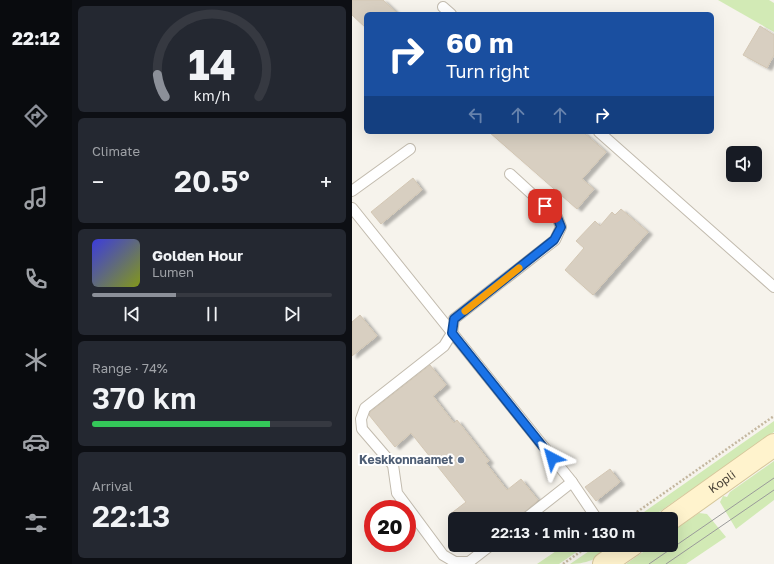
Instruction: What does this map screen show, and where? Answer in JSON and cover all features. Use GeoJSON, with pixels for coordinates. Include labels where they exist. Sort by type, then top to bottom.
{"type":"FeatureCollection","features":[{"type":"Feature","properties":{"kind":"street","name":"Kopli"},"geometry":{"type":"LineString","coordinates":[[678,513],[774,445]]}},
{"type":"Feature","properties":{"kind":"lane"},"geometry":{"type":"LineString","coordinates":[[443,7],[449,12]]}},
{"type":"Feature","properties":{"kind":"lane"},"geometry":{"type":"LineString","coordinates":[[601,134],[774,287]]}},
{"type":"Feature","properties":{"kind":"lane"},"geometry":{"type":"LineString","coordinates":[[352,191],[410,149]]}},
{"type":"Feature","properties":{"kind":"lane"},"geometry":{"type":"LineString","coordinates":[[482,552],[469,562],[455,562],[443,555],[396,493],[393,465],[362,429],[361,420],[365,408],[444,346],[452,333],[454,319],[554,240],[561,227],[557,217],[510,174]]}},
{"type":"Feature","properties":{"kind":"lane"},"geometry":{"type":"LineString","coordinates":[[352,208],[572,482],[592,512]]}},
{"type":"Feature","properties":{"kind":"lane"},"geometry":{"type":"LineString","coordinates":[[534,512],[572,482]]}},
{"type":"Feature","properties":{"kind":"path"},"geometry":{"type":"LineString","coordinates":[[637,512],[774,416]]}},
{"type":"Feature","properties":{"kind":"path"},"geometry":{"type":"LineString","coordinates":[[563,564],[580,552]]}},
{"type":"Feature","properties":{"kind":"green space"},"geometry":{"type":"Polygon","coordinates":[[[718,0],[769,0],[774,3],[774,32],[718,0]]]}},
{"type":"Feature","properties":{"kind":"green space"},"geometry":{"type":"Polygon","coordinates":[[[774,421],[774,432],[659,512],[644,512],[774,421]]]}},
{"type":"Feature","properties":{"kind":"green space"},"geometry":{"type":"Polygon","coordinates":[[[774,461],[774,500],[736,529],[720,502],[723,496],[727,497],[730,492],[774,461]]]}},
{"type":"Feature","properties":{"kind":"green space"},"geometry":{"type":"Polygon","coordinates":[[[699,513],[707,514],[726,537],[686,564],[626,564],[643,552],[678,552],[678,527],[699,513]]]}},
{"type":"Feature","properties":{"kind":"green space"},"geometry":{"type":"Polygon","coordinates":[[[555,552],[577,552],[559,564],[537,564],[555,552]]]}},
{"type":"Feature","properties":{"kind":"green space"},"geometry":{"type":"Polygon","coordinates":[[[588,552],[602,552],[596,558],[586,562],[570,564],[588,552]]]}},
{"type":"Feature","properties":{"kind":"building"},"geometry":{"type":"Polygon","coordinates":[[[352,0],[383,0],[396,12],[364,12],[364,26],[352,15],[352,0]]]}},
{"type":"Feature","properties":{"kind":"building"},"geometry":{"type":"Polygon","coordinates":[[[760,26],[774,35],[774,55],[767,68],[743,55],[760,26]]]}},
{"type":"Feature","properties":{"kind":"building"},"geometry":{"type":"Polygon","coordinates":[[[491,134],[585,134],[606,152],[582,179],[594,189],[577,209],[491,134]]]}},
{"type":"Feature","properties":{"kind":"building"},"geometry":{"type":"Polygon","coordinates":[[[413,178],[422,190],[381,224],[371,212],[413,178]]]}},
{"type":"Feature","properties":{"kind":"building"},"geometry":{"type":"Polygon","coordinates":[[[621,209],[648,232],[593,295],[565,270],[584,248],[576,241],[595,221],[600,226],[612,212],[615,215],[621,209]]]}},
{"type":"Feature","properties":{"kind":"building"},"geometry":{"type":"Polygon","coordinates":[[[360,315],[377,336],[352,356],[352,322],[360,315]]]}},
{"type":"Feature","properties":{"kind":"building"},"geometry":{"type":"Polygon","coordinates":[[[430,365],[446,385],[433,396],[454,423],[457,420],[489,461],[486,463],[507,490],[521,479],[538,500],[525,512],[453,512],[466,502],[411,433],[395,447],[369,415],[370,412],[430,365]]]}},
{"type":"Feature","properties":{"kind":"building"},"geometry":{"type":"Polygon","coordinates":[[[610,469],[620,482],[596,501],[585,487],[610,469]]]}},
{"type":"Feature","properties":{"kind":"tram line"},"geometry":{"type":"LineString","coordinates":[[649,564],[774,478]]}},
{"type":"Feature","properties":{"kind":"tram line"},"geometry":{"type":"LineString","coordinates":[[666,564],[774,490]]}},
{"type":"Feature","properties":{"kind":"slow traffic"},"geometry":{"type":"LineString","coordinates":[[465,311],[519,268]]}},
{"type":"Feature","properties":{"kind":"place","name":"Keskkonnaamet"},"geometry":{"type":"Point","coordinates":[461,460]}},
{"type":"Feature","properties":{"kind":"route"},"geometry":{"type":"LineString","coordinates":[[545,206],[557,217],[561,227],[554,240],[454,319],[452,333],[552,458]]}}]}
